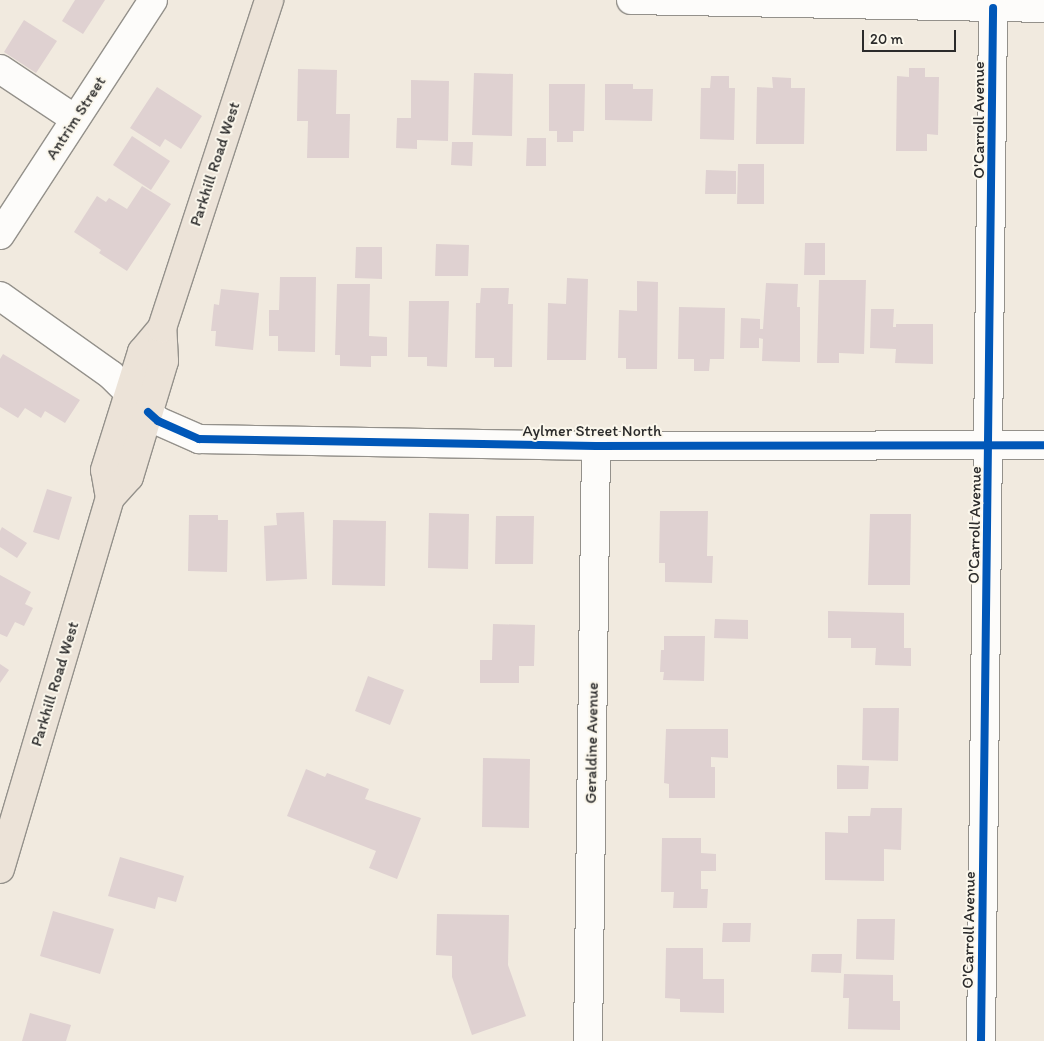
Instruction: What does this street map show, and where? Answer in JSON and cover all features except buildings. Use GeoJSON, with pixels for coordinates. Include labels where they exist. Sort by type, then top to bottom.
{"type":"FeatureCollection","features":[{"type":"Feature","properties":{"kind":"main road","name":"Parkhill Road West"},"geometry":{"type":"LineString","coordinates":[[0,869],[110,498],[128,477],[164,361],[162,328],[268,0]]}},
{"type":"Feature","properties":{"kind":"main road","name":"Parkhill Road West"},"geometry":{"type":"LineString","coordinates":[[110,498],[105,470],[142,352],[162,328]]}},
{"type":"Feature","properties":{"kind":"street","name":"Antrim Street"},"geometry":{"type":"LineString","coordinates":[[0,235],[153,0]]}},
{"type":"Feature","properties":{"kind":"street"},"geometry":{"type":"LineString","coordinates":[[631,0],[1044,8]]}},
{"type":"Feature","properties":{"kind":"street","name":"O'Carroll Avenue"},"geometry":{"type":"LineString","coordinates":[[981,1041],[990,445],[993,8]]}},
{"type":"Feature","properties":{"kind":"street"},"geometry":{"type":"LineString","coordinates":[[0,69],[75,119]]}},
{"type":"Feature","properties":{"kind":"street"},"geometry":{"type":"LineString","coordinates":[[0,296],[111,375],[129,393]]}},
{"type":"Feature","properties":{"kind":"street","name":"Aylmer Street North"},"geometry":{"type":"LineString","coordinates":[[148,412],[158,421],[199,439],[596,446],[1044,445]]}},
{"type":"Feature","properties":{"kind":"street","name":"Geraldine Avenue"},"geometry":{"type":"LineString","coordinates":[[588,1041],[596,446]]}},
{"type":"Feature","properties":{"kind":"cycle path"},"geometry":{"type":"LineString","coordinates":[[981,1041],[993,8]]}},
{"type":"Feature","properties":{"kind":"cycle path"},"geometry":{"type":"LineString","coordinates":[[148,412],[158,421],[199,439],[596,446],[1044,445]]}}]}
